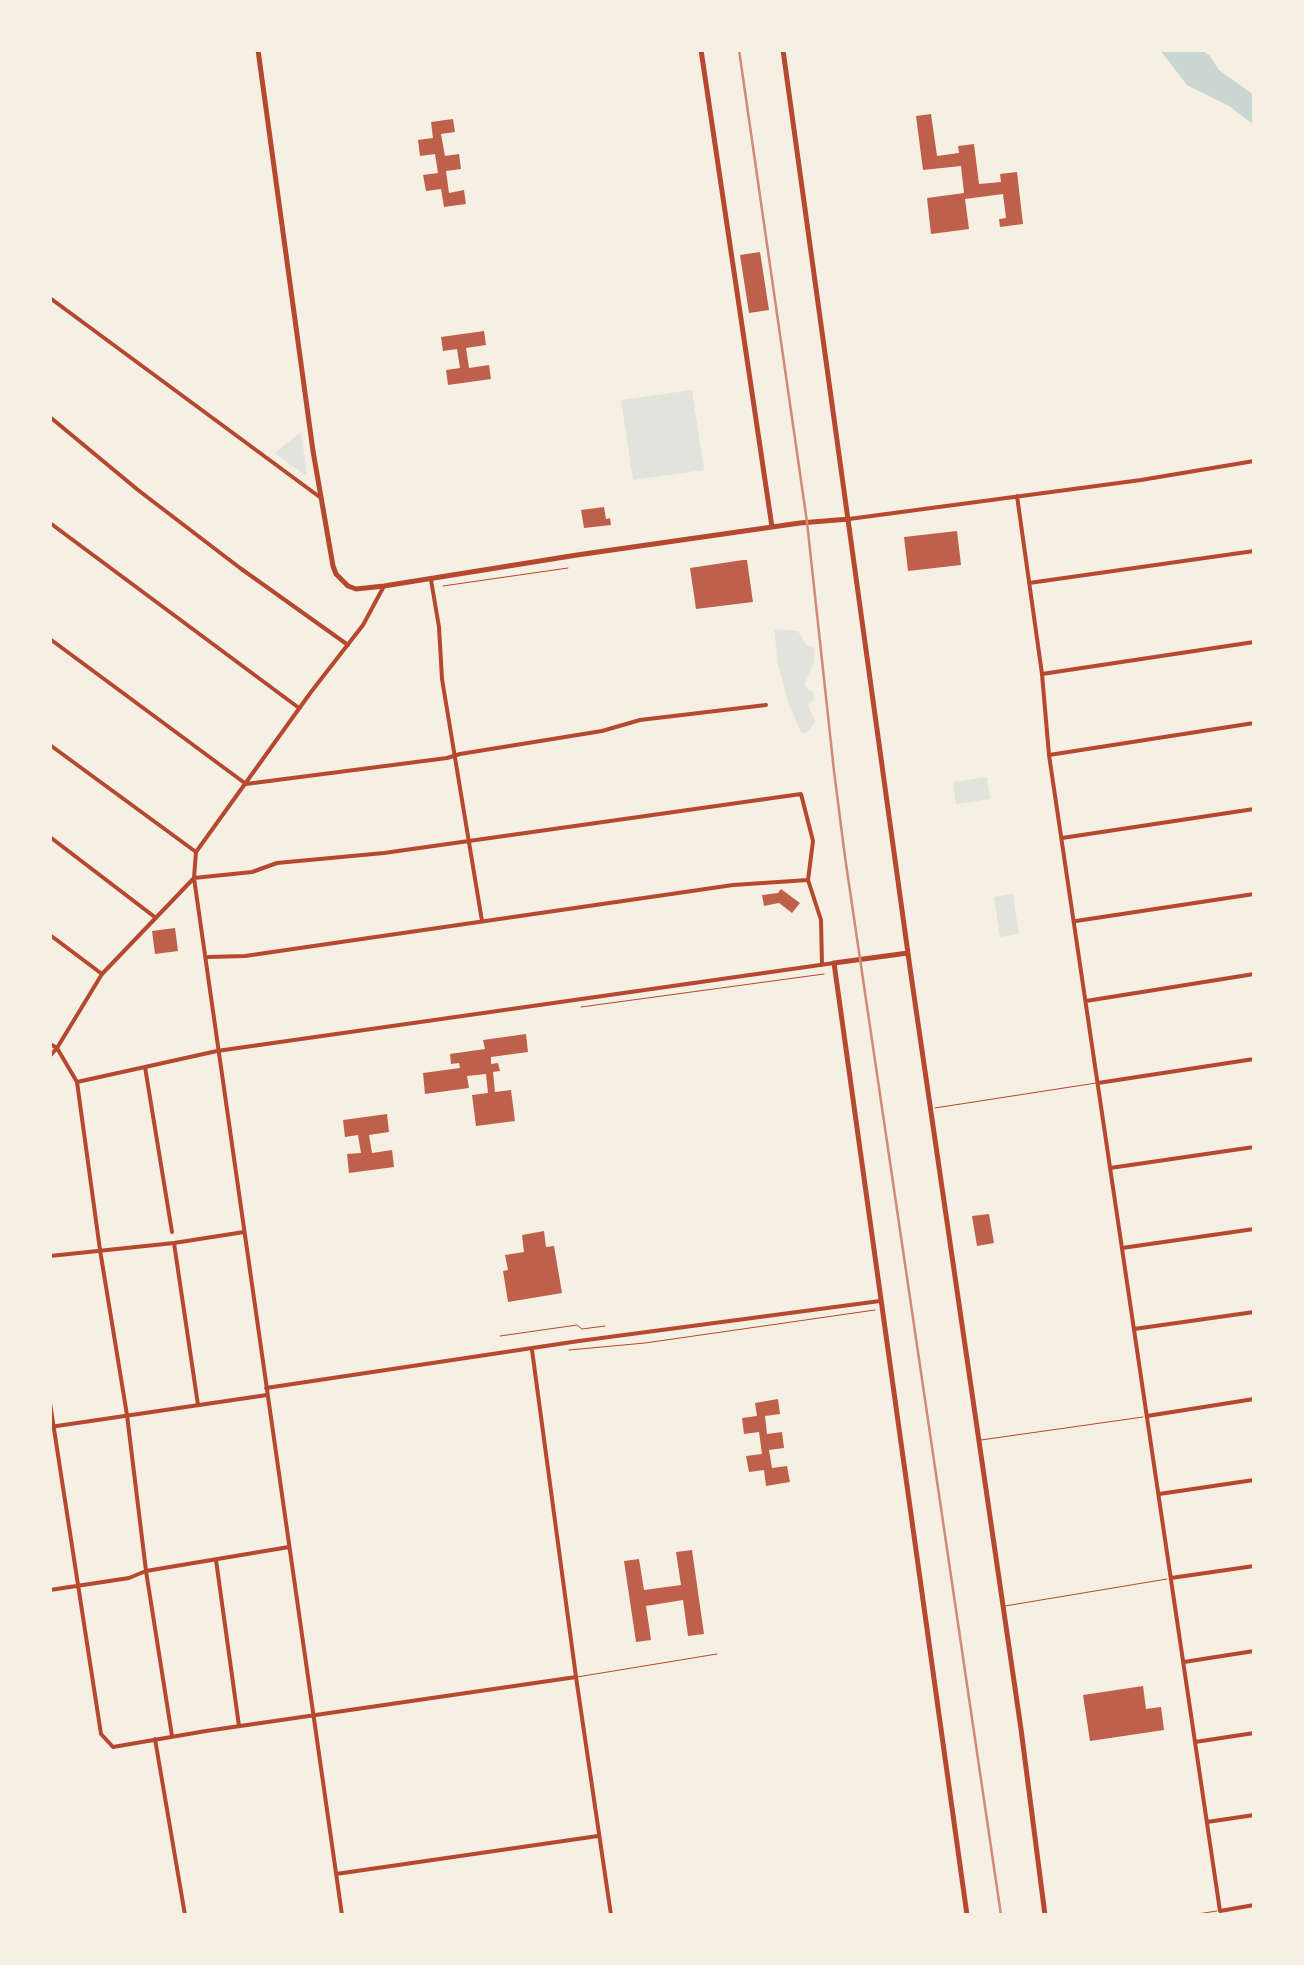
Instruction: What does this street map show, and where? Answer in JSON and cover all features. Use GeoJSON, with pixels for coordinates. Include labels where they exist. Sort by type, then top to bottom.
{"type":"FeatureCollection","features":[{"type":"Feature","properties":{"kind":"main road"},"geometry":{"type":"LineString","coordinates":[[258,50],[313,452],[336,574],[348,586],[356,589],[431,580],[772,527],[849,519]]}},
{"type":"Feature","properties":{"kind":"main road"},"geometry":{"type":"LineString","coordinates":[[701,50],[772,527]]}},
{"type":"Feature","properties":{"kind":"main road"},"geometry":{"type":"LineString","coordinates":[[783,50],[1045,1915]]}},
{"type":"Feature","properties":{"kind":"main road"},"geometry":{"type":"LineString","coordinates":[[908,952],[834,963],[966,1915]]}},
{"type":"Feature","properties":{"kind":"street"},"geometry":{"type":"LineString","coordinates":[[50,298],[321,498]]}},
{"type":"Feature","properties":{"kind":"street"},"geometry":{"type":"LineString","coordinates":[[50,418],[240,568],[348,645]]}},
{"type":"Feature","properties":{"kind":"street"},"geometry":{"type":"LineString","coordinates":[[849,519],[1254,461]]}},
{"type":"Feature","properties":{"kind":"street"},"geometry":{"type":"LineString","coordinates":[[1017,496],[1049,755],[1220,1910],[1254,1906]]}},
{"type":"Feature","properties":{"kind":"street"},"geometry":{"type":"LineString","coordinates":[[50,523],[299,708]]}},
{"type":"Feature","properties":{"kind":"street"},"geometry":{"type":"LineString","coordinates":[[1029,583],[1254,550]]}},
{"type":"Feature","properties":{"kind":"street"},"geometry":{"type":"LineString","coordinates":[[431,580],[442,679],[482,921]]}},
{"type":"Feature","properties":{"kind":"street"},"geometry":{"type":"LineString","coordinates":[[342,1915],[194,878],[196,852],[363,625],[384,586]]}},
{"type":"Feature","properties":{"kind":"street"},"geometry":{"type":"LineString","coordinates":[[50,639],[246,784],[429,761],[602,731],[640,720],[766,705]]}},
{"type":"Feature","properties":{"kind":"street"},"geometry":{"type":"LineString","coordinates":[[1042,674],[1254,642]]}},
{"type":"Feature","properties":{"kind":"street"},"geometry":{"type":"LineString","coordinates":[[1049,755],[1254,723]]}},
{"type":"Feature","properties":{"kind":"street"},"geometry":{"type":"LineString","coordinates":[[50,745],[196,852]]}},
{"type":"Feature","properties":{"kind":"street"},"geometry":{"type":"LineString","coordinates":[[50,1056],[102,974],[194,878],[252,872],[277,863],[384,853],[801,794],[813,841],[808,880],[820,920],[822,965]]}},
{"type":"Feature","properties":{"kind":"street"},"geometry":{"type":"LineString","coordinates":[[1062,838],[1254,810]]}},
{"type":"Feature","properties":{"kind":"street"},"geometry":{"type":"LineString","coordinates":[[50,837],[156,918]]}},
{"type":"Feature","properties":{"kind":"street"},"geometry":{"type":"LineString","coordinates":[[206,957],[245,956],[734,885],[808,880]]}},
{"type":"Feature","properties":{"kind":"street"},"geometry":{"type":"LineString","coordinates":[[1074,921],[1254,894]]}},
{"type":"Feature","properties":{"kind":"street"},"geometry":{"type":"LineString","coordinates":[[50,936],[102,974]]}},
{"type":"Feature","properties":{"kind":"street"},"geometry":{"type":"LineString","coordinates":[[77,1082],[217,1051],[834,963]]}},
{"type":"Feature","properties":{"kind":"street"},"geometry":{"type":"LineString","coordinates":[[1086,1001],[1254,974]]}},
{"type":"Feature","properties":{"kind":"street"},"geometry":{"type":"LineString","coordinates":[[50,1044],[57,1048],[77,1082],[172,1736]]}},
{"type":"Feature","properties":{"kind":"street"},"geometry":{"type":"LineString","coordinates":[[1098,1083],[1254,1060]]}},
{"type":"Feature","properties":{"kind":"street"},"geometry":{"type":"LineString","coordinates":[[145,1068],[172,1232]]}},
{"type":"Feature","properties":{"kind":"street"},"geometry":{"type":"LineString","coordinates":[[1110,1168],[1254,1147]]}},
{"type":"Feature","properties":{"kind":"street"},"geometry":{"type":"LineString","coordinates":[[1122,1248],[1254,1229]]}},
{"type":"Feature","properties":{"kind":"street"},"geometry":{"type":"LineString","coordinates":[[50,1256],[244,1232]]}},
{"type":"Feature","properties":{"kind":"street"},"geometry":{"type":"LineString","coordinates":[[174,1242],[198,1405]]}},
{"type":"Feature","properties":{"kind":"street"},"geometry":{"type":"LineString","coordinates":[[52,1426],[532,1348],[881,1300]]}},
{"type":"Feature","properties":{"kind":"street"},"geometry":{"type":"LineString","coordinates":[[1134,1329],[1254,1312]]}},
{"type":"Feature","properties":{"kind":"street"},"geometry":{"type":"LineString","coordinates":[[532,1348],[611,1915]]}},
{"type":"Feature","properties":{"kind":"street"},"geometry":{"type":"LineString","coordinates":[[1147,1416],[1254,1400]]}},
{"type":"Feature","properties":{"kind":"street"},"geometry":{"type":"LineString","coordinates":[[50,1403],[101,1734],[113,1747],[576,1677]]}},
{"type":"Feature","properties":{"kind":"street"},"geometry":{"type":"LineString","coordinates":[[1159,1494],[1254,1480]]}},
{"type":"Feature","properties":{"kind":"street"},"geometry":{"type":"LineString","coordinates":[[50,1590],[289,1548]]}},
{"type":"Feature","properties":{"kind":"street"},"geometry":{"type":"LineString","coordinates":[[216,1560],[239,1726]]}},
{"type":"Feature","properties":{"kind":"street"},"geometry":{"type":"LineString","coordinates":[[1171,1578],[1254,1566]]}},
{"type":"Feature","properties":{"kind":"street"},"geometry":{"type":"LineString","coordinates":[[1184,1662],[1254,1651]]}},
{"type":"Feature","properties":{"kind":"street"},"geometry":{"type":"LineString","coordinates":[[1195,1742],[1254,1733]]}},
{"type":"Feature","properties":{"kind":"street"},"geometry":{"type":"LineString","coordinates":[[155,1739],[185,1915]]}},
{"type":"Feature","properties":{"kind":"street"},"geometry":{"type":"LineString","coordinates":[[1207,1822],[1254,1815]]}},
{"type":"Feature","properties":{"kind":"street"},"geometry":{"type":"LineString","coordinates":[[336,1874],[600,1836]]}},
{"type":"Feature","properties":{"kind":"lane"},"geometry":{"type":"LineString","coordinates":[[932,1108],[1098,1083]]}},
{"type":"Feature","properties":{"kind":"lane"},"geometry":{"type":"LineString","coordinates":[[978,1440],[1147,1416]]}},
{"type":"Feature","properties":{"kind":"lane"},"geometry":{"type":"LineString","coordinates":[[1002,1607],[1171,1578]]}},
{"type":"Feature","properties":{"kind":"lane"},"geometry":{"type":"LineString","coordinates":[[576,1677],[716,1654]]}},
{"type":"Feature","properties":{"kind":"lane"},"geometry":{"type":"LineString","coordinates":[[1191,1915],[1220,1910]]}},
{"type":"Feature","properties":{"kind":"path"},"geometry":{"type":"LineString","coordinates":[[443,586],[568,568]]}},
{"type":"Feature","properties":{"kind":"path"},"geometry":{"type":"LineString","coordinates":[[581,1007],[824,974]]}},
{"type":"Feature","properties":{"kind":"path"},"geometry":{"type":"LineString","coordinates":[[561,1350],[875,1310]]}},
{"type":"Feature","properties":{"kind":"path"},"geometry":{"type":"LineString","coordinates":[[500,1336],[576,1325],[582,1329],[605,1326]]}},
{"type":"Feature","properties":{"kind":"shaded area"},"geometry":{"type":"Polygon","coordinates":[[[1160,50],[1201,50],[1209,55],[1219,70],[1254,95],[1254,125],[1229,106],[1187,85],[1160,50]]]}},
{"type":"Feature","properties":{"kind":"shaded area"},"geometry":{"type":"Polygon","coordinates":[[[692,390],[704,470],[633,480],[621,400],[692,390]]]}},
{"type":"Feature","properties":{"kind":"shaded area"},"geometry":{"type":"Polygon","coordinates":[[[301,432],[307,475],[275,453],[301,432]]]}},
{"type":"Feature","properties":{"kind":"shaded area"},"geometry":{"type":"Polygon","coordinates":[[[774,629],[798,631],[806,645],[814,647],[814,662],[804,686],[813,692],[814,699],[808,705],[815,721],[802,734],[778,664],[774,629]]]}},
{"type":"Feature","properties":{"kind":"shaded area"},"geometry":{"type":"Polygon","coordinates":[[[987,777],[990,799],[956,804],[953,782],[987,777]]]}},
{"type":"Feature","properties":{"kind":"shaded area"},"geometry":{"type":"Polygon","coordinates":[[[1013,894],[1019,934],[1000,937],[994,897],[1013,894]]]}},
{"type":"Feature","properties":{"kind":"building"},"geometry":{"type":"Polygon","coordinates":[[[931,114],[937,156],[959,153],[958,146],[974,144],[979,184],[1001,182],[1000,174],[1017,172],[1023,224],[1000,227],[999,219],[1006,218],[1003,194],[965,199],[969,229],[931,234],[927,198],[964,193],[961,166],[923,170],[916,116],[931,114]]]}},
{"type":"Feature","properties":{"kind":"building"},"geometry":{"type":"Polygon","coordinates":[[[453,119],[455,132],[441,134],[445,156],[459,154],[461,169],[446,171],[449,193],[464,190],[466,204],[444,207],[441,189],[426,191],[423,175],[438,173],[435,154],[420,156],[418,140],[433,138],[431,122],[453,119]]]}},
{"type":"Feature","properties":{"kind":"building"},"geometry":{"type":"Polygon","coordinates":[[[760,252],[769,310],[749,313],[740,255],[760,252]]]}},
{"type":"Feature","properties":{"kind":"building"},"geometry":{"type":"Polygon","coordinates":[[[484,331],[486,345],[466,348],[469,368],[489,365],[491,379],[448,385],[446,370],[460,368],[457,349],[443,351],[441,337],[484,331]]]}},
{"type":"Feature","properties":{"kind":"building"},"geometry":{"type":"Polygon","coordinates":[[[604,507],[611,525],[584,528],[581,510],[604,507]]]}},
{"type":"Feature","properties":{"kind":"building"},"geometry":{"type":"Polygon","coordinates":[[[957,531],[961,565],[908,571],[904,537],[957,531]]]}},
{"type":"Feature","properties":{"kind":"building"},"geometry":{"type":"Polygon","coordinates":[[[747,560],[753,602],[696,609],[690,568],[747,560]]]}},
{"type":"Feature","properties":{"kind":"building"},"geometry":{"type":"Polygon","coordinates":[[[781,889],[800,903],[792,913],[779,903],[764,906],[762,895],[781,889]]]}},
{"type":"Feature","properties":{"kind":"building"},"geometry":{"type":"Polygon","coordinates":[[[175,928],[178,951],[155,954],[152,931],[175,928]]]}},
{"type":"Feature","properties":{"kind":"building"},"geometry":{"type":"Polygon","coordinates":[[[526,1034],[528,1052],[491,1057],[491,1064],[498,1063],[500,1071],[493,1072],[495,1092],[511,1090],[515,1121],[476,1126],[472,1095],[488,1093],[486,1074],[467,1076],[469,1088],[425,1094],[423,1073],[460,1068],[459,1063],[451,1064],[450,1054],[485,1049],[483,1040],[526,1034]]]}},
{"type":"Feature","properties":{"kind":"building"},"geometry":{"type":"Polygon","coordinates":[[[387,1114],[389,1132],[369,1135],[372,1153],[392,1150],[394,1167],[349,1173],[347,1154],[361,1153],[358,1135],[345,1137],[343,1120],[387,1114]]]}},
{"type":"Feature","properties":{"kind":"building"},"geometry":{"type":"Polygon","coordinates":[[[989,1214],[994,1243],[977,1246],[972,1216],[989,1214]]]}},
{"type":"Feature","properties":{"kind":"building"},"geometry":{"type":"Polygon","coordinates":[[[544,1231],[546,1247],[554,1246],[562,1293],[508,1302],[503,1271],[508,1270],[505,1255],[524,1252],[522,1235],[544,1231]]]}},
{"type":"Feature","properties":{"kind":"building"},"geometry":{"type":"Polygon","coordinates":[[[778,1399],[780,1414],[765,1416],[767,1434],[782,1432],[784,1448],[769,1450],[772,1468],[787,1466],[790,1482],[766,1486],[764,1470],[749,1472],[746,1456],[762,1454],[759,1432],[744,1434],[742,1418],[757,1416],[755,1403],[778,1399]]]}},
{"type":"Feature","properties":{"kind":"building"},"geometry":{"type":"Polygon","coordinates":[[[692,1550],[704,1634],[688,1636],[683,1600],[646,1606],[651,1640],[636,1642],[624,1561],[639,1559],[644,1590],[681,1585],[676,1552],[692,1550]]]}},
{"type":"Feature","properties":{"kind":"building"},"geometry":{"type":"Polygon","coordinates":[[[1143,1686],[1146,1709],[1161,1707],[1164,1730],[1090,1741],[1083,1695],[1143,1686]]]}},
{"type":"Feature","properties":{"kind":"tram line"},"geometry":{"type":"LineString","coordinates":[[739,50],[807,522],[845,857],[1001,1915]]}}]}
